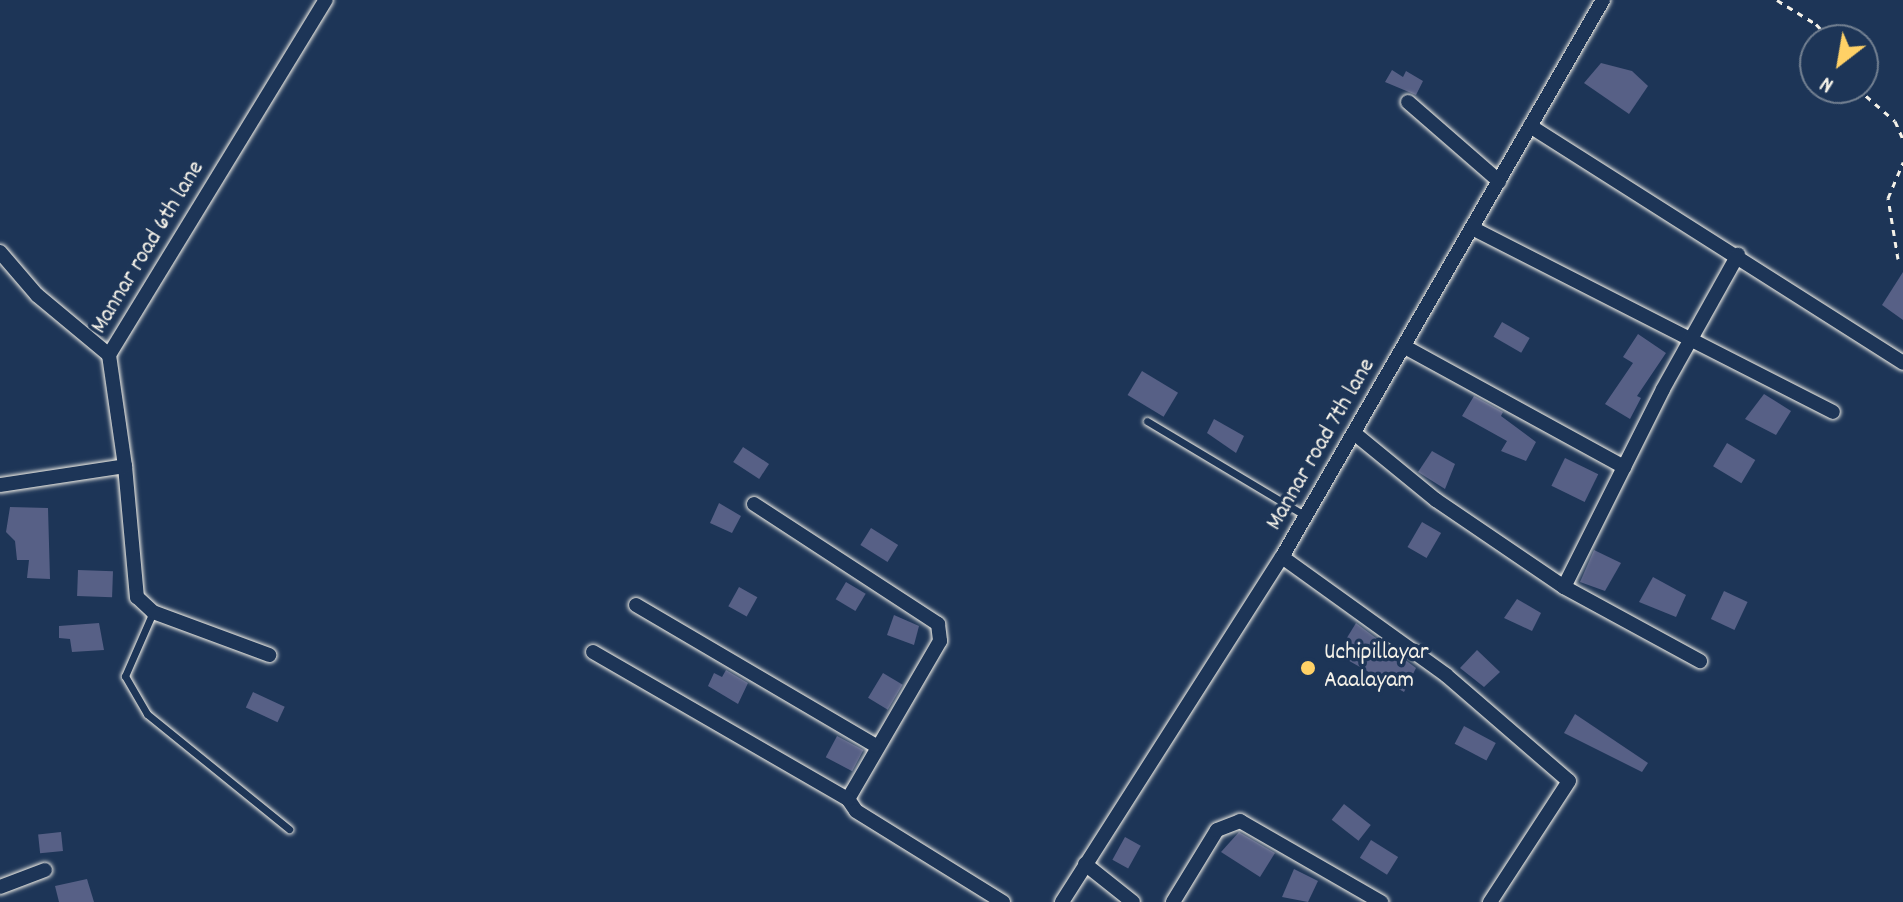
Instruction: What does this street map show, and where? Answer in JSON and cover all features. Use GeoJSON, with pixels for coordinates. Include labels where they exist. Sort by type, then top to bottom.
{"type":"FeatureCollection","features":[{"type":"Feature","properties":{"kind":"street","name":"Mannar road 6th lane"},"geometry":{"type":"LineString","coordinates":[[153,612],[137,597],[125,466],[109,355],[326,0]]}},
{"type":"Feature","properties":{"kind":"street","name":"Mannar road 7th lane"},"geometry":{"type":"LineString","coordinates":[[1062,902],[1282,557],[1603,0]]}},
{"type":"Feature","properties":{"kind":"street"},"geometry":{"type":"LineString","coordinates":[[1408,102],[1499,181]]}},
{"type":"Feature","properties":{"kind":"street"},"geometry":{"type":"LineString","coordinates":[[1530,126],[1738,255],[1903,363]]}},
{"type":"Feature","properties":{"kind":"street"},"geometry":{"type":"LineString","coordinates":[[1472,228],[1833,412]]}},
{"type":"Feature","properties":{"kind":"street"},"geometry":{"type":"LineString","coordinates":[[0,252],[37,295],[109,355]]}},
{"type":"Feature","properties":{"kind":"street"},"geometry":{"type":"LineString","coordinates":[[1564,587],[1689,339],[1738,255]]}},
{"type":"Feature","properties":{"kind":"street"},"geometry":{"type":"LineString","coordinates":[[1405,347],[1624,467]]}},
{"type":"Feature","properties":{"kind":"street"},"geometry":{"type":"LineString","coordinates":[[1354,433],[1436,500],[1564,587],[1700,661]]}},
{"type":"Feature","properties":{"kind":"street"},"geometry":{"type":"LineString","coordinates":[[0,485],[125,466]]}},
{"type":"Feature","properties":{"kind":"street"},"geometry":{"type":"LineString","coordinates":[[754,504],[938,624],[940,641],[875,745],[848,799]]}},
{"type":"Feature","properties":{"kind":"street"},"geometry":{"type":"LineString","coordinates":[[1282,557],[1446,675],[1569,781],[1490,902]]}},
{"type":"Feature","properties":{"kind":"street"},"geometry":{"type":"LineString","coordinates":[[636,605],[875,745]]}},
{"type":"Feature","properties":{"kind":"street"},"geometry":{"type":"LineString","coordinates":[[153,612],[269,655]]}},
{"type":"Feature","properties":{"kind":"street"},"geometry":{"type":"LineString","coordinates":[[593,652],[848,799],[856,811],[1003,902]]}},
{"type":"Feature","properties":{"kind":"street"},"geometry":{"type":"LineString","coordinates":[[1173,902],[1217,830],[1240,821],[1381,902]]}},
{"type":"Feature","properties":{"kind":"street"},"geometry":{"type":"LineString","coordinates":[[1085,864],[1133,902]]}},
{"type":"Feature","properties":{"kind":"street"},"geometry":{"type":"LineString","coordinates":[[0,887],[45,870]]}},
{"type":"Feature","properties":{"kind":"lane"},"geometry":{"type":"LineString","coordinates":[[1147,421],[1306,516]]}},
{"type":"Feature","properties":{"kind":"lane"},"geometry":{"type":"LineString","coordinates":[[153,612],[125,676],[147,714],[289,829]]}},
{"type":"Feature","properties":{"kind":"path"},"geometry":{"type":"LineString","coordinates":[[1777,0],[1816,24]]}},
{"type":"Feature","properties":{"kind":"path"},"geometry":{"type":"LineString","coordinates":[[1875,104],[1895,121],[1903,139]]}},
{"type":"Feature","properties":{"kind":"path"},"geometry":{"type":"LineString","coordinates":[[1898,259],[1888,198],[1903,162]]}},
{"type":"Feature","properties":{"kind":"building"},"geometry":{"type":"Polygon","coordinates":[[[1601,63],[1632,71],[1648,86],[1629,114],[1584,83],[1601,63]]]}},
{"type":"Feature","properties":{"kind":"building"},"geometry":{"type":"Polygon","coordinates":[[[1392,70],[1403,77],[1406,71],[1423,81],[1416,95],[1385,82],[1392,70]]]}},
{"type":"Feature","properties":{"kind":"building"},"geometry":{"type":"Polygon","coordinates":[[[1903,272],[1903,320],[1882,305],[1903,272]]]}},
{"type":"Feature","properties":{"kind":"building"},"geometry":{"type":"Polygon","coordinates":[[[1502,322],[1530,338],[1521,353],[1494,337],[1502,322]]]}},
{"type":"Feature","properties":{"kind":"building"},"geometry":{"type":"Polygon","coordinates":[[[1638,334],[1666,353],[1637,396],[1641,398],[1630,419],[1605,404],[1633,363],[1623,357],[1638,334]]]}},
{"type":"Feature","properties":{"kind":"building"},"geometry":{"type":"Polygon","coordinates":[[[1142,371],[1178,393],[1164,417],[1128,395],[1142,371]]]}},
{"type":"Feature","properties":{"kind":"building"},"geometry":{"type":"Polygon","coordinates":[[[1764,394],[1791,411],[1776,435],[1745,419],[1764,394]]]}},
{"type":"Feature","properties":{"kind":"building"},"geometry":{"type":"Polygon","coordinates":[[[1474,396],[1503,412],[1501,416],[1536,442],[1526,461],[1501,451],[1507,441],[1462,416],[1474,396]]]}},
{"type":"Feature","properties":{"kind":"building"},"geometry":{"type":"Polygon","coordinates":[[[1214,419],[1244,436],[1236,453],[1207,433],[1214,419]]]}},
{"type":"Feature","properties":{"kind":"building"},"geometry":{"type":"Polygon","coordinates":[[[1727,443],[1755,460],[1741,483],[1713,466],[1727,443]]]}},
{"type":"Feature","properties":{"kind":"building"},"geometry":{"type":"Polygon","coordinates":[[[743,447],[769,464],[759,479],[733,462],[743,447]]]}},
{"type":"Feature","properties":{"kind":"building"},"geometry":{"type":"Polygon","coordinates":[[[1432,451],[1455,464],[1445,489],[1418,472],[1432,451]]]}},
{"type":"Feature","properties":{"kind":"building"},"geometry":{"type":"Polygon","coordinates":[[[1565,458],[1598,474],[1585,502],[1551,486],[1565,458]]]}},
{"type":"Feature","properties":{"kind":"building"},"geometry":{"type":"Polygon","coordinates":[[[719,503],[741,516],[732,533],[710,523],[719,503]]]}},
{"type":"Feature","properties":{"kind":"building"},"geometry":{"type":"Polygon","coordinates":[[[10,507],[48,508],[50,579],[27,578],[29,560],[17,560],[15,541],[6,532],[10,507]]]}},
{"type":"Feature","properties":{"kind":"building"},"geometry":{"type":"Polygon","coordinates":[[[1422,522],[1441,533],[1427,558],[1408,547],[1422,522]]]}},
{"type":"Feature","properties":{"kind":"building"},"geometry":{"type":"Polygon","coordinates":[[[871,528],[898,545],[888,562],[860,545],[871,528]]]}},
{"type":"Feature","properties":{"kind":"building"},"geometry":{"type":"Polygon","coordinates":[[[1594,550],[1621,563],[1605,591],[1580,582],[1594,550]]]}},
{"type":"Feature","properties":{"kind":"building"},"geometry":{"type":"Polygon","coordinates":[[[78,570],[113,571],[112,597],[77,596],[78,570]]]}},
{"type":"Feature","properties":{"kind":"building"},"geometry":{"type":"Polygon","coordinates":[[[1653,577],[1686,595],[1676,617],[1639,602],[1653,577]]]}},
{"type":"Feature","properties":{"kind":"building"},"geometry":{"type":"Polygon","coordinates":[[[846,582],[866,594],[855,611],[836,599],[846,582]]]}},
{"type":"Feature","properties":{"kind":"building"},"geometry":{"type":"Polygon","coordinates":[[[739,587],[757,597],[747,616],[728,606],[739,587]]]}},
{"type":"Feature","properties":{"kind":"building"},"geometry":{"type":"Polygon","coordinates":[[[1724,591],[1748,602],[1734,630],[1711,619],[1724,591]]]}},
{"type":"Feature","properties":{"kind":"building"},"geometry":{"type":"Polygon","coordinates":[[[1517,599],[1541,613],[1532,631],[1504,618],[1517,599]]]}},
{"type":"Feature","properties":{"kind":"building"},"geometry":{"type":"Polygon","coordinates":[[[894,615],[919,626],[914,645],[887,635],[894,615]]]}},
{"type":"Feature","properties":{"kind":"building"},"geometry":{"type":"Polygon","coordinates":[[[99,623],[104,650],[72,652],[70,639],[59,638],[59,626],[99,623]]]}},
{"type":"Feature","properties":{"kind":"building"},"geometry":{"type":"Polygon","coordinates":[[[1356,623],[1416,668],[1404,692],[1337,654],[1356,623]]]}},
{"type":"Feature","properties":{"kind":"building"},"geometry":{"type":"Polygon","coordinates":[[[1477,650],[1500,672],[1484,687],[1460,668],[1477,650]]]}},
{"type":"Feature","properties":{"kind":"building"},"geometry":{"type":"Polygon","coordinates":[[[726,670],[748,683],[738,704],[708,686],[714,673],[722,677],[726,670]]]}},
{"type":"Feature","properties":{"kind":"building"},"geometry":{"type":"Polygon","coordinates":[[[883,673],[903,685],[888,710],[868,698],[883,673]]]}},
{"type":"Feature","properties":{"kind":"building"},"geometry":{"type":"Polygon","coordinates":[[[253,692],[285,707],[278,722],[246,707],[253,692]]]}},
{"type":"Feature","properties":{"kind":"building"},"geometry":{"type":"Polygon","coordinates":[[[1575,714],[1648,763],[1642,772],[1564,733],[1575,714]]]}},
{"type":"Feature","properties":{"kind":"building"},"geometry":{"type":"Polygon","coordinates":[[[1464,726],[1496,743],[1486,761],[1455,744],[1464,726]]]}},
{"type":"Feature","properties":{"kind":"building"},"geometry":{"type":"Polygon","coordinates":[[[837,736],[863,750],[852,771],[826,757],[837,736]]]}},
{"type":"Feature","properties":{"kind":"building"},"geometry":{"type":"Polygon","coordinates":[[[1344,804],[1371,825],[1358,841],[1332,820],[1344,804]]]}},
{"type":"Feature","properties":{"kind":"building"},"geometry":{"type":"Polygon","coordinates":[[[61,832],[63,851],[40,853],[38,834],[61,832]]]}},
{"type":"Feature","properties":{"kind":"building"},"geometry":{"type":"Polygon","coordinates":[[[1239,832],[1275,853],[1260,877],[1221,852],[1239,832]]]}},
{"type":"Feature","properties":{"kind":"building"},"geometry":{"type":"Polygon","coordinates":[[[1125,837],[1141,846],[1128,868],[1112,860],[1125,837]]]}},
{"type":"Feature","properties":{"kind":"building"},"geometry":{"type":"Polygon","coordinates":[[[1371,840],[1398,857],[1387,875],[1360,858],[1371,840]]]}},
{"type":"Feature","properties":{"kind":"building"},"geometry":{"type":"Polygon","coordinates":[[[1294,869],[1318,881],[1308,902],[1282,897],[1294,869]]]}},
{"type":"Feature","properties":{"kind":"building"},"geometry":{"type":"Polygon","coordinates":[[[87,879],[94,902],[59,902],[55,886],[87,879]]]}},
{"type":"Feature","properties":{"kind":"place","name":"Uchipillayar Aaalayam"},"geometry":{"type":"Point","coordinates":[1308,668]}}]}
